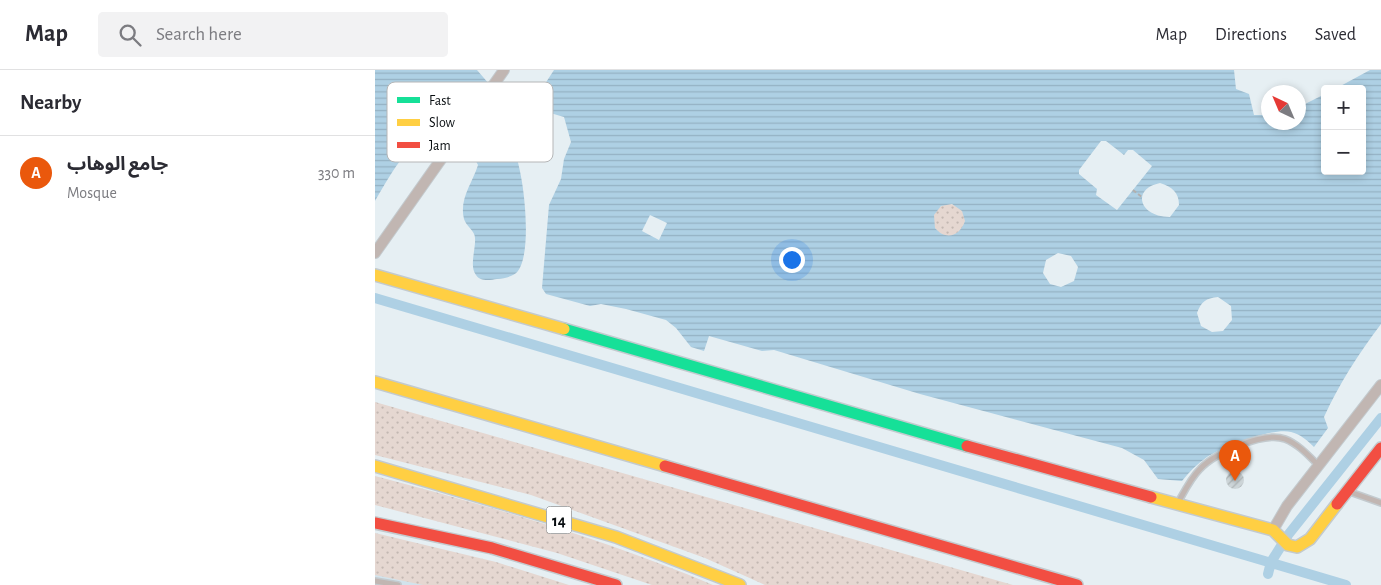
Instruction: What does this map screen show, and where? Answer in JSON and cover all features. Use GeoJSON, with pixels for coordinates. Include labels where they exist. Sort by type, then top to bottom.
{"type":"FeatureCollection","features":[{"type":"Feature","properties":{"kind":"main road"},"geometry":{"type":"LineString","coordinates":[[375,275],[1005,457],[1178,504],[1280,538],[1297,547],[1310,539],[1381,448]]}},
{"type":"Feature","properties":{"kind":"main road"},"geometry":{"type":"LineString","coordinates":[[375,382],[1077,585]]}},
{"type":"Feature","properties":{"kind":"main road","name":"14"},"geometry":{"type":"LineString","coordinates":[[375,466],[404,472],[617,537],[740,585]]}},
{"type":"Feature","properties":{"kind":"main road"},"geometry":{"type":"LineString","coordinates":[[375,523],[492,548],[616,585]]}},
{"type":"Feature","properties":{"kind":"street"},"geometry":{"type":"LineString","coordinates":[[495,82],[504,70]]}},
{"type":"Feature","properties":{"kind":"street"},"geometry":{"type":"LineString","coordinates":[[375,253],[440,162]]}},
{"type":"Feature","properties":{"kind":"street"},"geometry":{"type":"LineString","coordinates":[[1280,538],[1318,465],[1381,385]]}},
{"type":"Feature","properties":{"kind":"lane"},"geometry":{"type":"LineString","coordinates":[[1178,504],[1188,484],[1210,460],[1258,439],[1284,438],[1296,445],[1318,465]]}},
{"type":"Feature","properties":{"kind":"lane"},"geometry":{"type":"LineString","coordinates":[[1347,491],[1381,503]]}},
{"type":"Feature","properties":{"kind":"lane"},"geometry":{"type":"LineString","coordinates":[[375,581],[397,585]]}},
{"type":"Feature","properties":{"kind":"path"},"geometry":{"type":"LineString","coordinates":[[1133,190],[1143,198]]}},
{"type":"Feature","properties":{"kind":"shaded area"},"geometry":{"type":"Polygon","coordinates":[[[949,204],[955,205],[960,209],[964,214],[964,226],[960,231],[955,235],[949,236],[943,235],[938,231],[934,226],[933,220],[934,214],[938,209],[943,205],[949,204]]]}},
{"type":"Feature","properties":{"kind":"shaded area"},"geometry":{"type":"Polygon","coordinates":[[[375,402],[1013,585],[765,585],[705,558],[531,495],[375,455],[375,402]]]}},
{"type":"Feature","properties":{"kind":"shaded area"},"geometry":{"type":"Polygon","coordinates":[[[375,476],[546,524],[672,568],[713,585],[652,585],[557,553],[375,505],[375,476]]]}},
{"type":"Feature","properties":{"kind":"shaded area"},"geometry":{"type":"Polygon","coordinates":[[[375,533],[496,562],[569,585],[423,585],[375,575],[375,533]]]}},
{"type":"Feature","properties":{"kind":"shaded area"},"geometry":{"type":"Polygon","coordinates":[[[375,571],[443,585],[375,585],[375,571]]]}},
{"type":"Feature","properties":{"kind":"water"},"geometry":{"type":"Polygon","coordinates":[[[375,70],[477,70],[487,82],[387,82],[387,162],[399,162],[375,201],[375,70]]]}},
{"type":"Feature","properties":{"kind":"water"},"geometry":{"type":"Polygon","coordinates":[[[554,70],[1234,70],[1236,89],[1249,94],[1254,115],[1261,115],[1261,130],[1306,130],[1306,104],[1321,96],[1321,175],[1366,175],[1366,85],[1342,85],[1370,70],[1381,70],[1381,324],[1357,357],[1336,393],[1324,417],[1328,428],[1314,447],[1294,433],[1273,432],[1236,443],[1214,453],[1190,471],[1182,481],[1158,479],[1144,460],[1122,448],[920,394],[774,350],[762,351],[709,336],[704,351],[691,347],[676,328],[666,320],[601,304],[590,306],[546,294],[542,288],[549,205],[561,179],[564,159],[571,142],[564,117],[553,114],[553,82],[546,82],[554,70]],[[1101,141],[1079,170],[1079,174],[1097,189],[1096,195],[1117,210],[1152,166],[1133,150],[1128,150],[1124,155],[1106,141],[1101,141]],[[1160,183],[1151,186],[1145,191],[1142,196],[1143,202],[1151,213],[1170,217],[1179,205],[1179,200],[1171,188],[1160,183]],[[952,204],[941,206],[934,215],[935,228],[944,235],[956,233],[965,221],[962,211],[952,204]],[[650,215],[642,231],[659,240],[667,223],[650,215]],[[1058,253],[1046,260],[1043,273],[1050,284],[1061,287],[1074,281],[1078,267],[1071,256],[1058,253]],[[1218,297],[1204,301],[1197,313],[1201,326],[1212,332],[1223,331],[1232,320],[1231,306],[1218,297]]]}},
{"type":"Feature","properties":{"kind":"water"},"geometry":{"type":"Polygon","coordinates":[[[476,162],[518,162],[525,210],[525,246],[523,261],[518,271],[509,277],[492,280],[480,279],[474,271],[475,235],[465,222],[463,205],[478,165],[476,162]]]}},
{"type":"Feature","properties":{"kind":"building"},"geometry":{"type":"Polygon","coordinates":[[[1231,471],[1239,471],[1244,476],[1242,487],[1231,489],[1226,484],[1226,476],[1231,471]]]}},
{"type":"Feature","properties":{"kind":"waterway"},"geometry":{"type":"LineString","coordinates":[[375,298],[1346,585]]}},
{"type":"Feature","properties":{"kind":"waterway"},"geometry":{"type":"LineString","coordinates":[[1268,574],[1271,562],[1288,535],[1381,418]]}},
{"type":"Feature","properties":{"kind":"traffic: fast"},"geometry":{"type":"LineString","coordinates":[[564,329],[967,446]]}},
{"type":"Feature","properties":{"kind":"traffic: slow"},"geometry":{"type":"LineString","coordinates":[[375,275],[564,329]]}},
{"type":"Feature","properties":{"kind":"traffic: slow"},"geometry":{"type":"LineString","coordinates":[[375,382],[665,466]]}},
{"type":"Feature","properties":{"kind":"traffic: slow"},"geometry":{"type":"LineString","coordinates":[[375,466],[616,537],[740,585]]}},
{"type":"Feature","properties":{"kind":"traffic: slow"},"geometry":{"type":"LineString","coordinates":[[1151,497],[1273,530],[1288,545],[1297,547],[1310,539],[1337,504]]}},
{"type":"Feature","properties":{"kind":"traffic: jam"},"geometry":{"type":"LineString","coordinates":[[967,446],[1151,497]]}},
{"type":"Feature","properties":{"kind":"traffic: jam"},"geometry":{"type":"LineString","coordinates":[[1337,504],[1381,448]]}},
{"type":"Feature","properties":{"kind":"traffic: jam"},"geometry":{"type":"LineString","coordinates":[[665,466],[1077,585]]}},
{"type":"Feature","properties":{"kind":"traffic: jam"},"geometry":{"type":"LineString","coordinates":[[375,523],[492,548],[616,585]]}},
{"type":"Feature","properties":{"kind":"place","name":"جامع الوهاب"},"geometry":{"type":"Point","coordinates":[1235,481]}}]}
